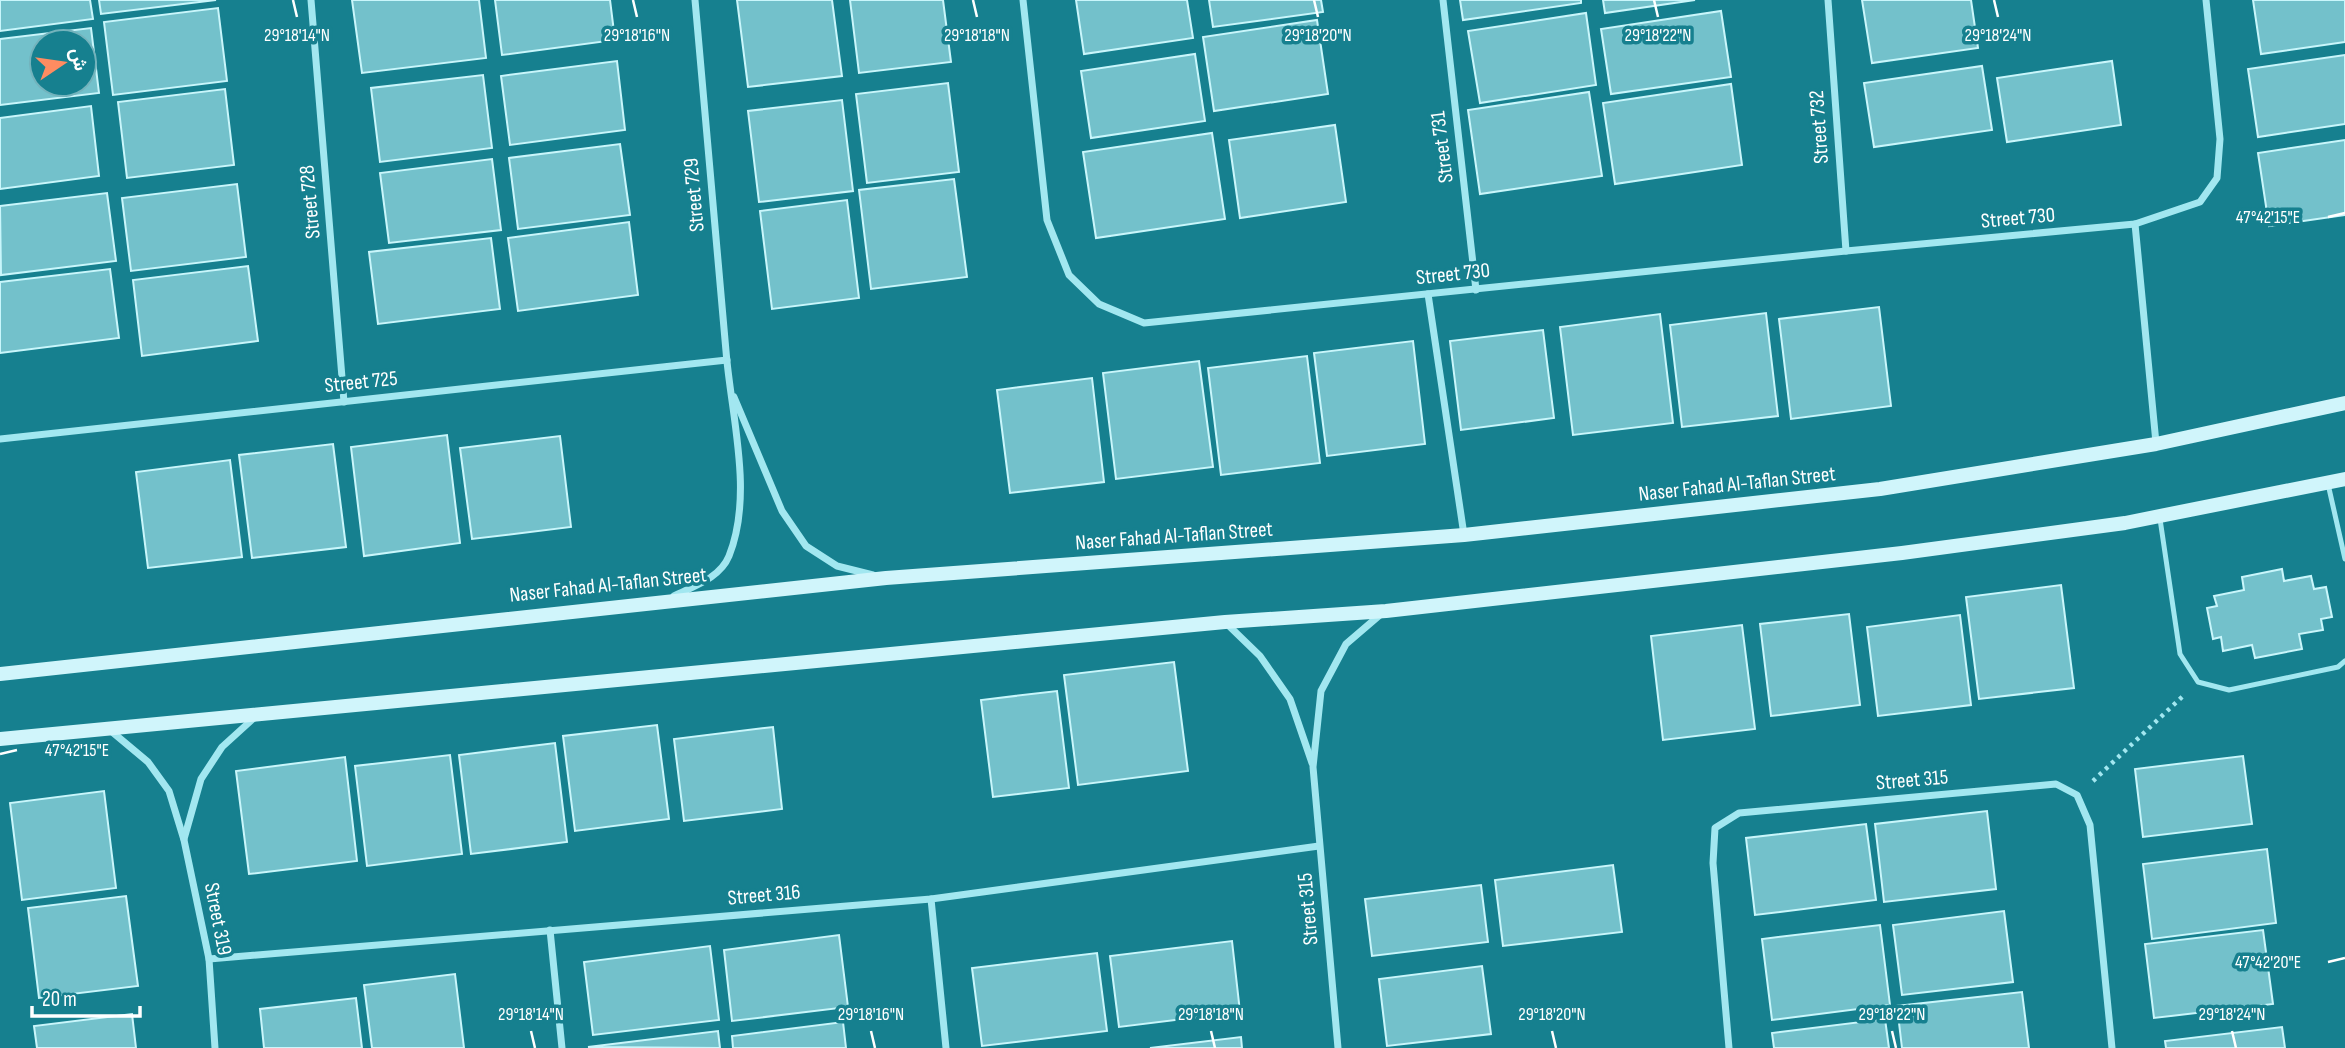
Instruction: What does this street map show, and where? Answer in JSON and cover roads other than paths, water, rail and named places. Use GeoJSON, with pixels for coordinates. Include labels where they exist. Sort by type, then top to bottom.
{"type":"FeatureCollection","features":[{"type":"Feature","properties":{"kind":"street","name":"Street 728"},"geometry":{"type":"LineString","coordinates":[[310,0],[344,402]]}},
{"type":"Feature","properties":{"kind":"street","name":"Street 729"},"geometry":{"type":"LineString","coordinates":[[668,600],[717,574],[728,558],[738,522],[741,484],[727,360],[695,0]]}},
{"type":"Feature","properties":{"kind":"street","name":"Street 730"},"geometry":{"type":"LineString","coordinates":[[1023,0],[1047,220],[1069,275],[1099,304],[1144,323],[1846,251],[2135,225],[2200,201],[2217,178],[2220,139],[2206,0]]}},
{"type":"Feature","properties":{"kind":"street","name":"Street 731"},"geometry":{"type":"LineString","coordinates":[[1443,0],[1476,290]]}},
{"type":"Feature","properties":{"kind":"street","name":"Street 732"},"geometry":{"type":"LineString","coordinates":[[1828,0],[1846,251]]}},
{"type":"Feature","properties":{"kind":"street"},"geometry":{"type":"LineString","coordinates":[[2135,225],[2156,444]]}},
{"type":"Feature","properties":{"kind":"street"},"geometry":{"type":"LineString","coordinates":[[1428,294],[1464,536]]}},
{"type":"Feature","properties":{"kind":"street","name":"Street 725"},"geometry":{"type":"LineString","coordinates":[[0,439],[727,360]]}},
{"type":"Feature","properties":{"kind":"street","name":"Street 729"},"geometry":{"type":"LineString","coordinates":[[730,386],[782,511],[806,546],[837,566],[887,578]]}},
{"type":"Feature","properties":{"kind":"street","name":"Naser Fahad Al-Taflan Street"},"geometry":{"type":"LineString","coordinates":[[0,674],[887,578],[1464,536],[1880,489],[2156,444],[2345,403]]}},
{"type":"Feature","properties":{"kind":"street"},"geometry":{"type":"LineString","coordinates":[[0,739],[1226,622],[1386,611],[1902,552],[2125,523],[2345,479]]}},
{"type":"Feature","properties":{"kind":"street","name":"Street 315"},"geometry":{"type":"LineString","coordinates":[[1338,1048],[1313,767],[1321,691],[1346,644],[1386,611]]}},
{"type":"Feature","properties":{"kind":"street","name":"Street 315"},"geometry":{"type":"LineString","coordinates":[[1226,622],[1260,656],[1290,699],[1313,767]]}},
{"type":"Feature","properties":{"kind":"street","name":"Street 319"},"geometry":{"type":"LineString","coordinates":[[184,840],[201,779],[222,747],[259,713]]}},
{"type":"Feature","properties":{"kind":"street","name":"Street 319"},"geometry":{"type":"LineString","coordinates":[[108,728],[148,762],[169,792],[184,840],[209,959],[215,1048]]}},
{"type":"Feature","properties":{"kind":"street","name":"Street 315"},"geometry":{"type":"LineString","coordinates":[[1729,1048],[1713,863],[1715,828],[1739,813],[2056,784],[2077,795],[2090,825],[2112,1048]]}},
{"type":"Feature","properties":{"kind":"street","name":"Street 316"},"geometry":{"type":"LineString","coordinates":[[209,959],[931,900],[1320,846]]}},
{"type":"Feature","properties":{"kind":"street"},"geometry":{"type":"LineString","coordinates":[[931,900],[946,1048]]}},
{"type":"Feature","properties":{"kind":"street"},"geometry":{"type":"LineString","coordinates":[[550,930],[562,1048]]}},
{"type":"Feature","properties":{"kind":"lane"},"geometry":{"type":"LineString","coordinates":[[2328,483],[2345,559]]}},
{"type":"Feature","properties":{"kind":"lane"},"geometry":{"type":"LineString","coordinates":[[2159,516],[2180,654],[2198,682],[2229,690],[2338,667],[2345,661]]}}]}
